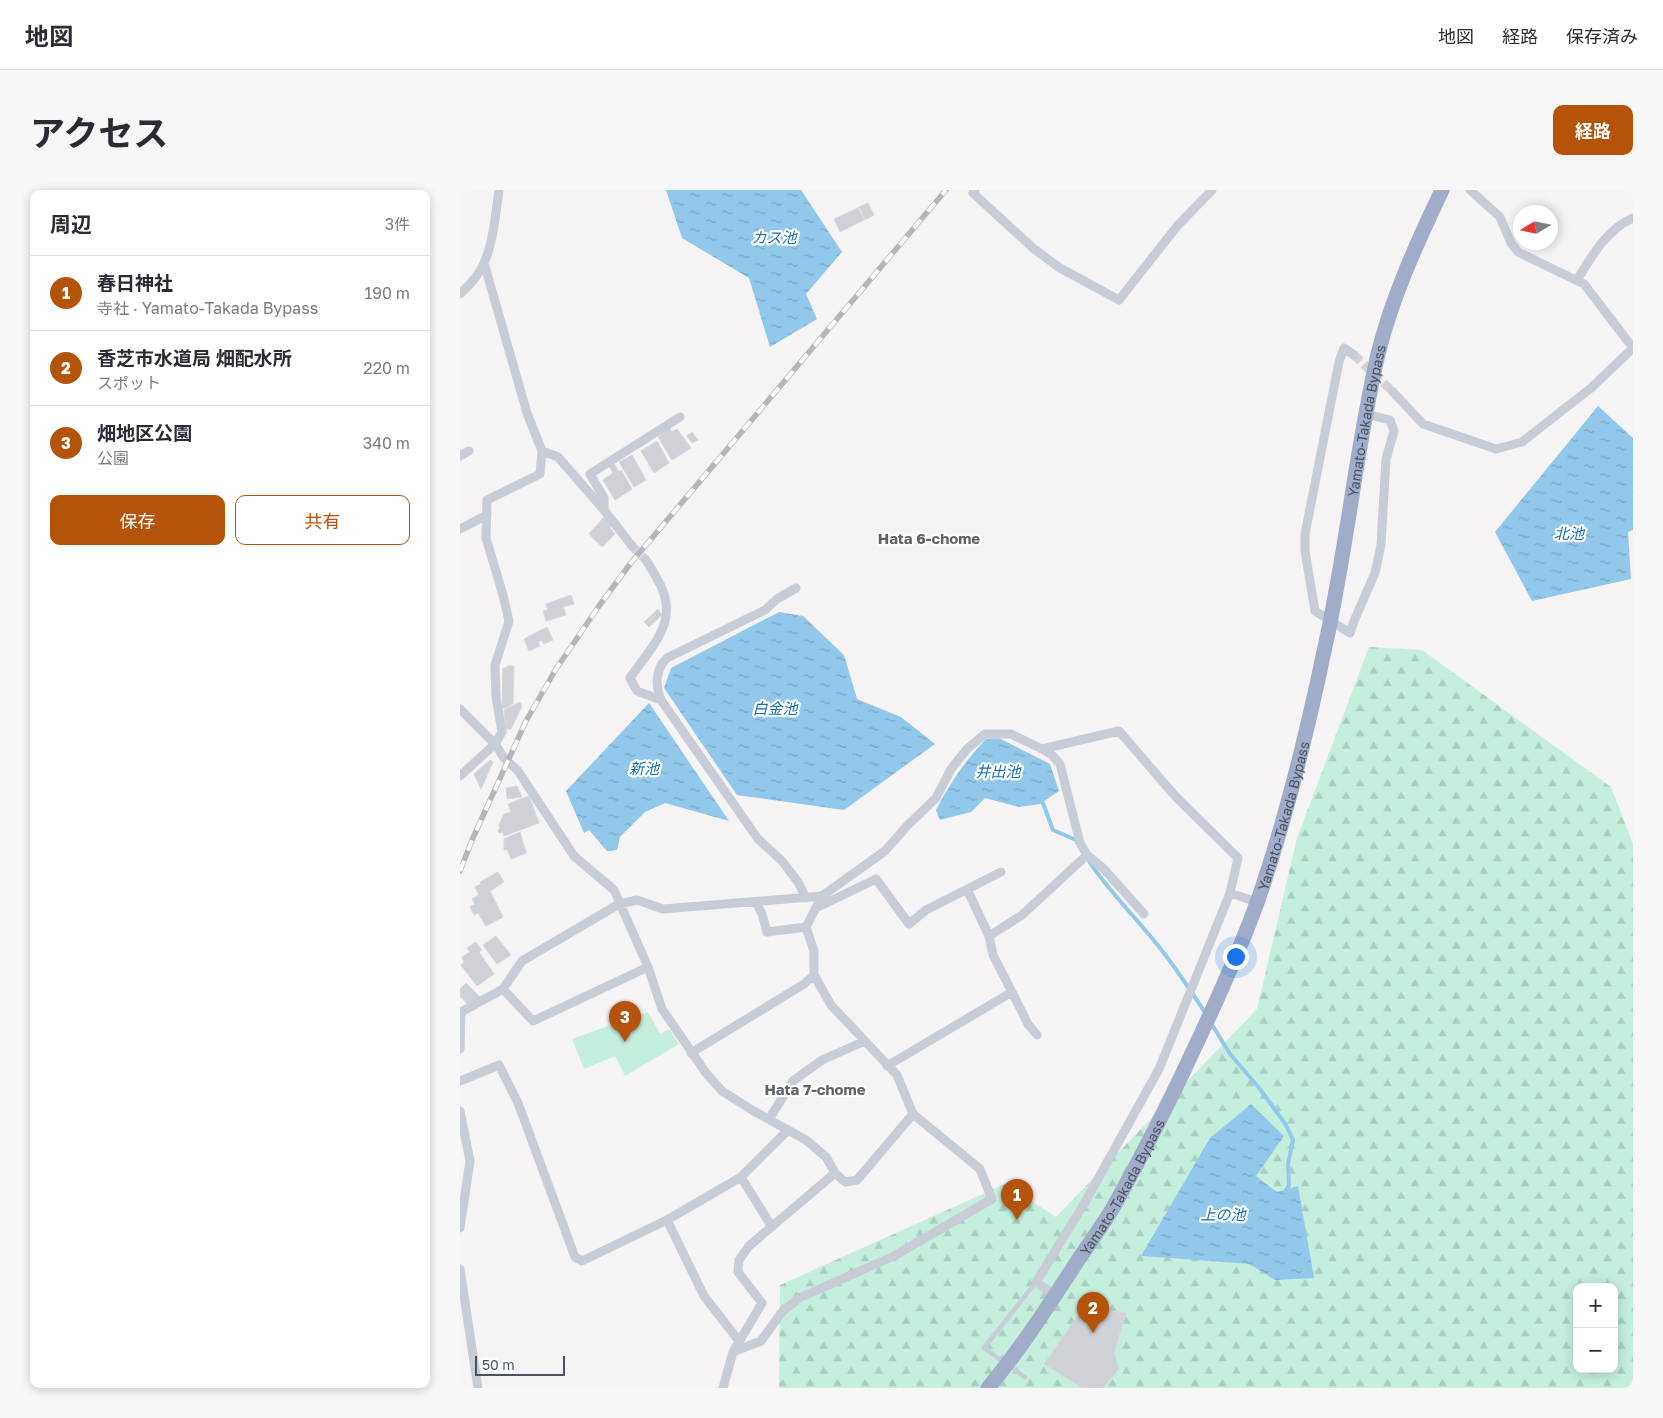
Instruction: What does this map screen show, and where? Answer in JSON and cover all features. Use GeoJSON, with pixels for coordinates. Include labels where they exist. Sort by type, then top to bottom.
{"type":"FeatureCollection","features":[{"type":"Feature","properties":{"kind":"highway","name":"Yamato-Takada Bypass"},"geometry":{"type":"LineString","coordinates":[[988,1388],[1002,1372],[1112,1209],[1172,1098],[1228,977],[1257,902],[1280,830],[1300,757],[1327,641],[1366,414],[1379,351],[1392,308],[1417,242],[1442,190]]}},
{"type":"Feature","properties":{"kind":"street"},"geometry":{"type":"LineString","coordinates":[[460,294],[471,284],[484,263],[495,220],[499,190]]}},
{"type":"Feature","properties":{"kind":"street"},"geometry":{"type":"LineString","coordinates":[[975,190],[973,193],[1034,249],[1060,268],[1119,300],[1178,225],[1212,190]]}},
{"type":"Feature","properties":{"kind":"street"},"geometry":{"type":"LineString","coordinates":[[1392,391],[1423,424],[1496,449],[1522,442],[1591,388],[1633,348],[1584,284],[1518,252],[1500,217],[1470,190]]}},
{"type":"Feature","properties":{"kind":"street"},"geometry":{"type":"LineString","coordinates":[[1577,280],[1593,253],[1607,237],[1626,221],[1633,218]]}},
{"type":"Feature","properties":{"kind":"street"},"geometry":{"type":"LineString","coordinates":[[460,776],[495,744],[502,732],[496,697],[495,665],[509,621],[486,538],[487,500],[540,474],[542,451],[527,414],[484,263]]}},
{"type":"Feature","properties":{"kind":"street"},"geometry":{"type":"LineString","coordinates":[[1624,337],[1633,332]]}},
{"type":"Feature","properties":{"kind":"street"},"geometry":{"type":"LineString","coordinates":[[1354,355],[1344,348],[1338,362],[1305,534],[1305,550],[1315,611],[1350,633],[1375,574],[1381,545],[1386,459],[1394,431],[1390,420],[1366,414]]}},
{"type":"Feature","properties":{"kind":"street"},"geometry":{"type":"LineString","coordinates":[[604,510],[604,498],[590,474],[680,417]]}},
{"type":"Feature","properties":{"kind":"street"},"geometry":{"type":"LineString","coordinates":[[460,456],[469,451]]}},
{"type":"Feature","properties":{"kind":"street"},"geometry":{"type":"LineString","coordinates":[[542,451],[558,457],[632,546]]}},
{"type":"Feature","properties":{"kind":"street"},"geometry":{"type":"LineString","coordinates":[[460,529],[486,516]]}},
{"type":"Feature","properties":{"kind":"street"},"geometry":{"type":"LineString","coordinates":[[646,560],[661,587],[666,603],[667,616],[658,637],[630,678],[637,691],[661,700]]}},
{"type":"Feature","properties":{"kind":"street"},"geometry":{"type":"LineString","coordinates":[[796,588],[777,599],[764,610],[667,658],[660,665],[657,690],[661,700],[758,839],[782,861],[798,882],[806,898]]}},
{"type":"Feature","properties":{"kind":"street"},"geometry":{"type":"LineString","coordinates":[[460,709],[495,744],[504,758],[518,770],[574,856],[614,890],[648,967],[662,1009],[691,1053],[722,1091],[806,1140],[826,1157],[835,1173],[845,1182],[857,1180],[913,1114]]}},
{"type":"Feature","properties":{"kind":"street"},"geometry":{"type":"LineString","coordinates":[[1042,749],[1119,731],[1176,797],[1238,858],[1230,893],[1159,1069],[1084,1204],[1036,1282],[1055,1295]]}},
{"type":"Feature","properties":{"kind":"street"},"geometry":{"type":"LineString","coordinates":[[733,1352],[761,1341],[782,1312],[799,1298],[894,1256],[992,1199],[980,1169],[913,1114],[897,1075],[831,1005],[814,975],[814,951],[806,926],[822,896],[885,851],[936,798],[951,769],[967,749],[985,734],[1011,734],[1052,755],[1060,764],[1080,843],[1087,855],[1104,870],[1144,914]]}},
{"type":"Feature","properties":{"kind":"street"},"geometry":{"type":"LineString","coordinates":[[989,936],[1022,915],[1087,855]]}},
{"type":"Feature","properties":{"kind":"street"},"geometry":{"type":"LineString","coordinates":[[816,908],[876,879],[909,924],[926,910],[1001,872]]}},
{"type":"Feature","properties":{"kind":"street"},"geometry":{"type":"LineString","coordinates":[[967,890],[989,936],[993,955],[1028,1024],[1037,1035]]}},
{"type":"Feature","properties":{"kind":"street"},"geometry":{"type":"LineString","coordinates":[[1230,893],[1257,902]]}},
{"type":"Feature","properties":{"kind":"street"},"geometry":{"type":"LineString","coordinates":[[460,1048],[461,1012],[503,989],[522,961],[620,904],[637,900],[663,909],[822,896]]}},
{"type":"Feature","properties":{"kind":"street"},"geometry":{"type":"LineString","coordinates":[[756,902],[762,914],[767,932],[806,926]]}},
{"type":"Feature","properties":{"kind":"street"},"geometry":{"type":"LineString","coordinates":[[503,989],[533,1022],[648,967]]}},
{"type":"Feature","properties":{"kind":"street"},"geometry":{"type":"LineString","coordinates":[[691,1053],[804,984],[814,975]]}},
{"type":"Feature","properties":{"kind":"street"},"geometry":{"type":"LineString","coordinates":[[888,1066],[1012,992]]}},
{"type":"Feature","properties":{"kind":"street"},"geometry":{"type":"LineString","coordinates":[[769,1120],[793,1081],[822,1060],[865,1042]]}},
{"type":"Feature","properties":{"kind":"street"},"geometry":{"type":"LineString","coordinates":[[460,1081],[499,1065],[518,1103],[575,1257],[582,1261],[667,1220],[741,1177],[788,1130]]}},
{"type":"Feature","properties":{"kind":"street"},"geometry":{"type":"LineString","coordinates":[[460,1111],[470,1161],[460,1228]]}},
{"type":"Feature","properties":{"kind":"street"},"geometry":{"type":"LineString","coordinates":[[723,1388],[733,1352],[762,1303],[738,1272],[739,1260],[749,1246],[835,1173]]}},
{"type":"Feature","properties":{"kind":"street"},"geometry":{"type":"LineString","coordinates":[[741,1177],[772,1227]]}},
{"type":"Feature","properties":{"kind":"street"},"geometry":{"type":"LineString","coordinates":[[667,1220],[704,1296],[739,1341]]}},
{"type":"Feature","properties":{"kind":"street"},"geometry":{"type":"LineString","coordinates":[[460,1269],[478,1388]]}},
{"type":"Feature","properties":{"kind":"lane"},"geometry":{"type":"LineString","coordinates":[[1025,1377],[984,1348],[1036,1282]]}},
{"type":"Feature","properties":{"kind":"green space"},"geometry":{"type":"Polygon","coordinates":[[[1369,647],[1422,650],[1611,787],[1633,844],[1633,1388],[779,1388],[780,1285],[1005,1184],[1056,1217],[1257,1009],[1297,838],[1369,647]],[[1256,1176],[1141,1256],[1249,1264],[1275,1280],[1298,1186],[1277,1192],[1256,1176]]]}},
{"type":"Feature","properties":{"kind":"green space"},"geometry":{"type":"Polygon","coordinates":[[[648,1012],[660,1034],[669,1029],[679,1044],[625,1076],[615,1056],[584,1069],[572,1039],[648,1012]]]}},
{"type":"Feature","properties":{"kind":"water","name":"カス池"},"geometry":{"type":"Polygon","coordinates":[[[666,190],[801,190],[842,252],[806,294],[817,319],[770,347],[749,278],[682,238],[666,190]]]}},
{"type":"Feature","properties":{"kind":"water","name":"北池"},"geometry":{"type":"Polygon","coordinates":[[[1598,406],[1633,438],[1633,530],[1628,532],[1631,579],[1532,601],[1495,532],[1598,406]]]}},
{"type":"Feature","properties":{"kind":"water","name":"白金池"},"geometry":{"type":"Polygon","coordinates":[[[779,612],[803,616],[844,655],[857,699],[901,717],[935,744],[844,810],[737,795],[664,688],[671,668],[779,612]]]}},
{"type":"Feature","properties":{"kind":"water","name":"新池"},"geometry":{"type":"Polygon","coordinates":[[[649,703],[729,821],[665,803],[645,812],[620,837],[617,850],[607,851],[589,830],[584,833],[566,791],[649,703]]]}},
{"type":"Feature","properties":{"kind":"water","name":"井出池"},"geometry":{"type":"Polygon","coordinates":[[[999,738],[1050,764],[1059,791],[1040,804],[1019,807],[985,798],[971,812],[940,820],[936,810],[958,773],[986,739],[999,738]]]}},
{"type":"Feature","properties":{"kind":"water","name":"上の池"},"geometry":{"type":"Polygon","coordinates":[[[1251,1104],[1284,1136],[1256,1176],[1277,1192],[1298,1186],[1314,1278],[1275,1280],[1249,1264],[1141,1256],[1210,1138],[1251,1104]]]}},
{"type":"Feature","properties":{"kind":"building"},"geometry":{"type":"Polygon","coordinates":[[[868,203],[874,215],[865,220],[859,207],[868,203]]]}},
{"type":"Feature","properties":{"kind":"building"},"geometry":{"type":"Polygon","coordinates":[[[858,208],[864,220],[840,232],[834,219],[858,208]]]}},
{"type":"Feature","properties":{"kind":"building"},"geometry":{"type":"Polygon","coordinates":[[[670,428],[672,432],[677,429],[691,448],[672,460],[658,437],[670,428]]]}},
{"type":"Feature","properties":{"kind":"building"},"geometry":{"type":"Polygon","coordinates":[[[692,432],[698,440],[692,443],[687,436],[692,432]]]}},
{"type":"Feature","properties":{"kind":"building"},"geometry":{"type":"Polygon","coordinates":[[[657,441],[669,463],[654,473],[641,451],[657,441]]]}},
{"type":"Feature","properties":{"kind":"building"},"geometry":{"type":"Polygon","coordinates":[[[632,455],[646,480],[634,487],[619,462],[632,455]]]}},
{"type":"Feature","properties":{"kind":"building"},"geometry":{"type":"Polygon","coordinates":[[[614,463],[619,472],[621,470],[632,489],[615,500],[603,480],[613,473],[609,466],[614,463]]]}},
{"type":"Feature","properties":{"kind":"building"},"geometry":{"type":"Polygon","coordinates":[[[604,517],[612,526],[610,528],[615,534],[602,547],[589,534],[604,517]]]}},
{"type":"Feature","properties":{"kind":"building"},"geometry":{"type":"Polygon","coordinates":[[[571,595],[574,604],[563,607],[566,615],[546,621],[543,611],[548,610],[546,604],[571,595]]]}},
{"type":"Feature","properties":{"kind":"building"},"geometry":{"type":"Polygon","coordinates":[[[658,609],[662,615],[649,627],[644,622],[658,609]]]}},
{"type":"Feature","properties":{"kind":"building"},"geometry":{"type":"Polygon","coordinates":[[[547,627],[553,640],[544,644],[542,640],[538,642],[540,646],[529,651],[524,639],[547,627]]]}},
{"type":"Feature","properties":{"kind":"building"},"geometry":{"type":"Polygon","coordinates":[[[507,666],[514,666],[513,704],[502,708],[503,668],[508,668],[507,666]]]}},
{"type":"Feature","properties":{"kind":"building"},"geometry":{"type":"Polygon","coordinates":[[[520,702],[522,706],[511,729],[506,729],[504,710],[520,702]]]}},
{"type":"Feature","properties":{"kind":"building"},"geometry":{"type":"Polygon","coordinates":[[[490,760],[493,762],[481,789],[474,774],[490,760]]]}},
{"type":"Feature","properties":{"kind":"building"},"geometry":{"type":"Polygon","coordinates":[[[517,786],[522,797],[507,799],[506,788],[517,786]]]}},
{"type":"Feature","properties":{"kind":"building"},"geometry":{"type":"Polygon","coordinates":[[[529,796],[539,823],[504,836],[503,832],[499,833],[499,825],[504,814],[511,812],[508,804],[529,796]]]}},
{"type":"Feature","properties":{"kind":"building"},"geometry":{"type":"Polygon","coordinates":[[[520,832],[526,853],[511,859],[507,849],[504,850],[504,839],[520,832]]]}},
{"type":"Feature","properties":{"kind":"building"},"geometry":{"type":"Polygon","coordinates":[[[498,872],[504,882],[490,891],[503,917],[486,926],[478,913],[474,915],[470,907],[475,904],[472,899],[479,895],[475,887],[498,872]]]}},
{"type":"Feature","properties":{"kind":"building"},"geometry":{"type":"Polygon","coordinates":[[[496,936],[511,955],[497,964],[483,945],[496,936]]]}},
{"type":"Feature","properties":{"kind":"building"},"geometry":{"type":"Polygon","coordinates":[[[476,942],[482,950],[479,952],[494,974],[477,986],[461,965],[464,963],[462,957],[470,952],[467,948],[476,942]]]}},
{"type":"Feature","properties":{"kind":"building"},"geometry":{"type":"Polygon","coordinates":[[[466,983],[480,997],[469,1006],[460,996],[460,989],[466,983]]]}},
{"type":"Feature","properties":{"kind":"building"},"geometry":{"type":"Polygon","coordinates":[[[1084,1307],[1126,1313],[1114,1353],[1119,1369],[1103,1388],[1082,1388],[1044,1364],[1084,1307]]]}},
{"type":"Feature","properties":{"kind":"waterway"},"geometry":{"type":"LineString","coordinates":[[1038,799],[1043,803],[1053,830],[1077,842]]}},
{"type":"Feature","properties":{"kind":"waterway"},"geometry":{"type":"LineString","coordinates":[[1089,861],[1109,888],[1162,950],[1206,1014]]}},
{"type":"Feature","properties":{"kind":"waterway"},"geometry":{"type":"LineString","coordinates":[[1211,1023],[1230,1054],[1260,1089],[1286,1125],[1293,1140],[1288,1164],[1289,1185],[1285,1192]]}},
{"type":"Feature","properties":{"kind":"tunnel"},"geometry":{"type":"LineString","coordinates":[[1354,355],[1392,391]]}},
{"type":"Feature","properties":{"kind":"tunnel"},"geometry":{"type":"LineString","coordinates":[[632,546],[646,560]]}},
{"type":"Feature","properties":{"kind":"railway"},"geometry":{"type":"LineString","coordinates":[[460,871],[472,840],[526,721],[556,669],[599,606],[630,564],[946,190]]}},
{"type":"Feature","properties":{"kind":"place","name":"畑地区公園"},"geometry":{"type":"Point","coordinates":[625,1042]}},
{"type":"Feature","properties":{"kind":"place","name":"春日神社"},"geometry":{"type":"Point","coordinates":[1017,1220]}},
{"type":"Feature","properties":{"kind":"place","name":"香芝市水道局 畑配水所"},"geometry":{"type":"Point","coordinates":[1093,1333]}},
{"type":"Feature","properties":{"kind":"district","name":"Hata 6-chome"},"geometry":{"type":"Point","coordinates":[929,538]}},
{"type":"Feature","properties":{"kind":"district","name":"Hata 7-chome"},"geometry":{"type":"Point","coordinates":[815,1089]}}]}
